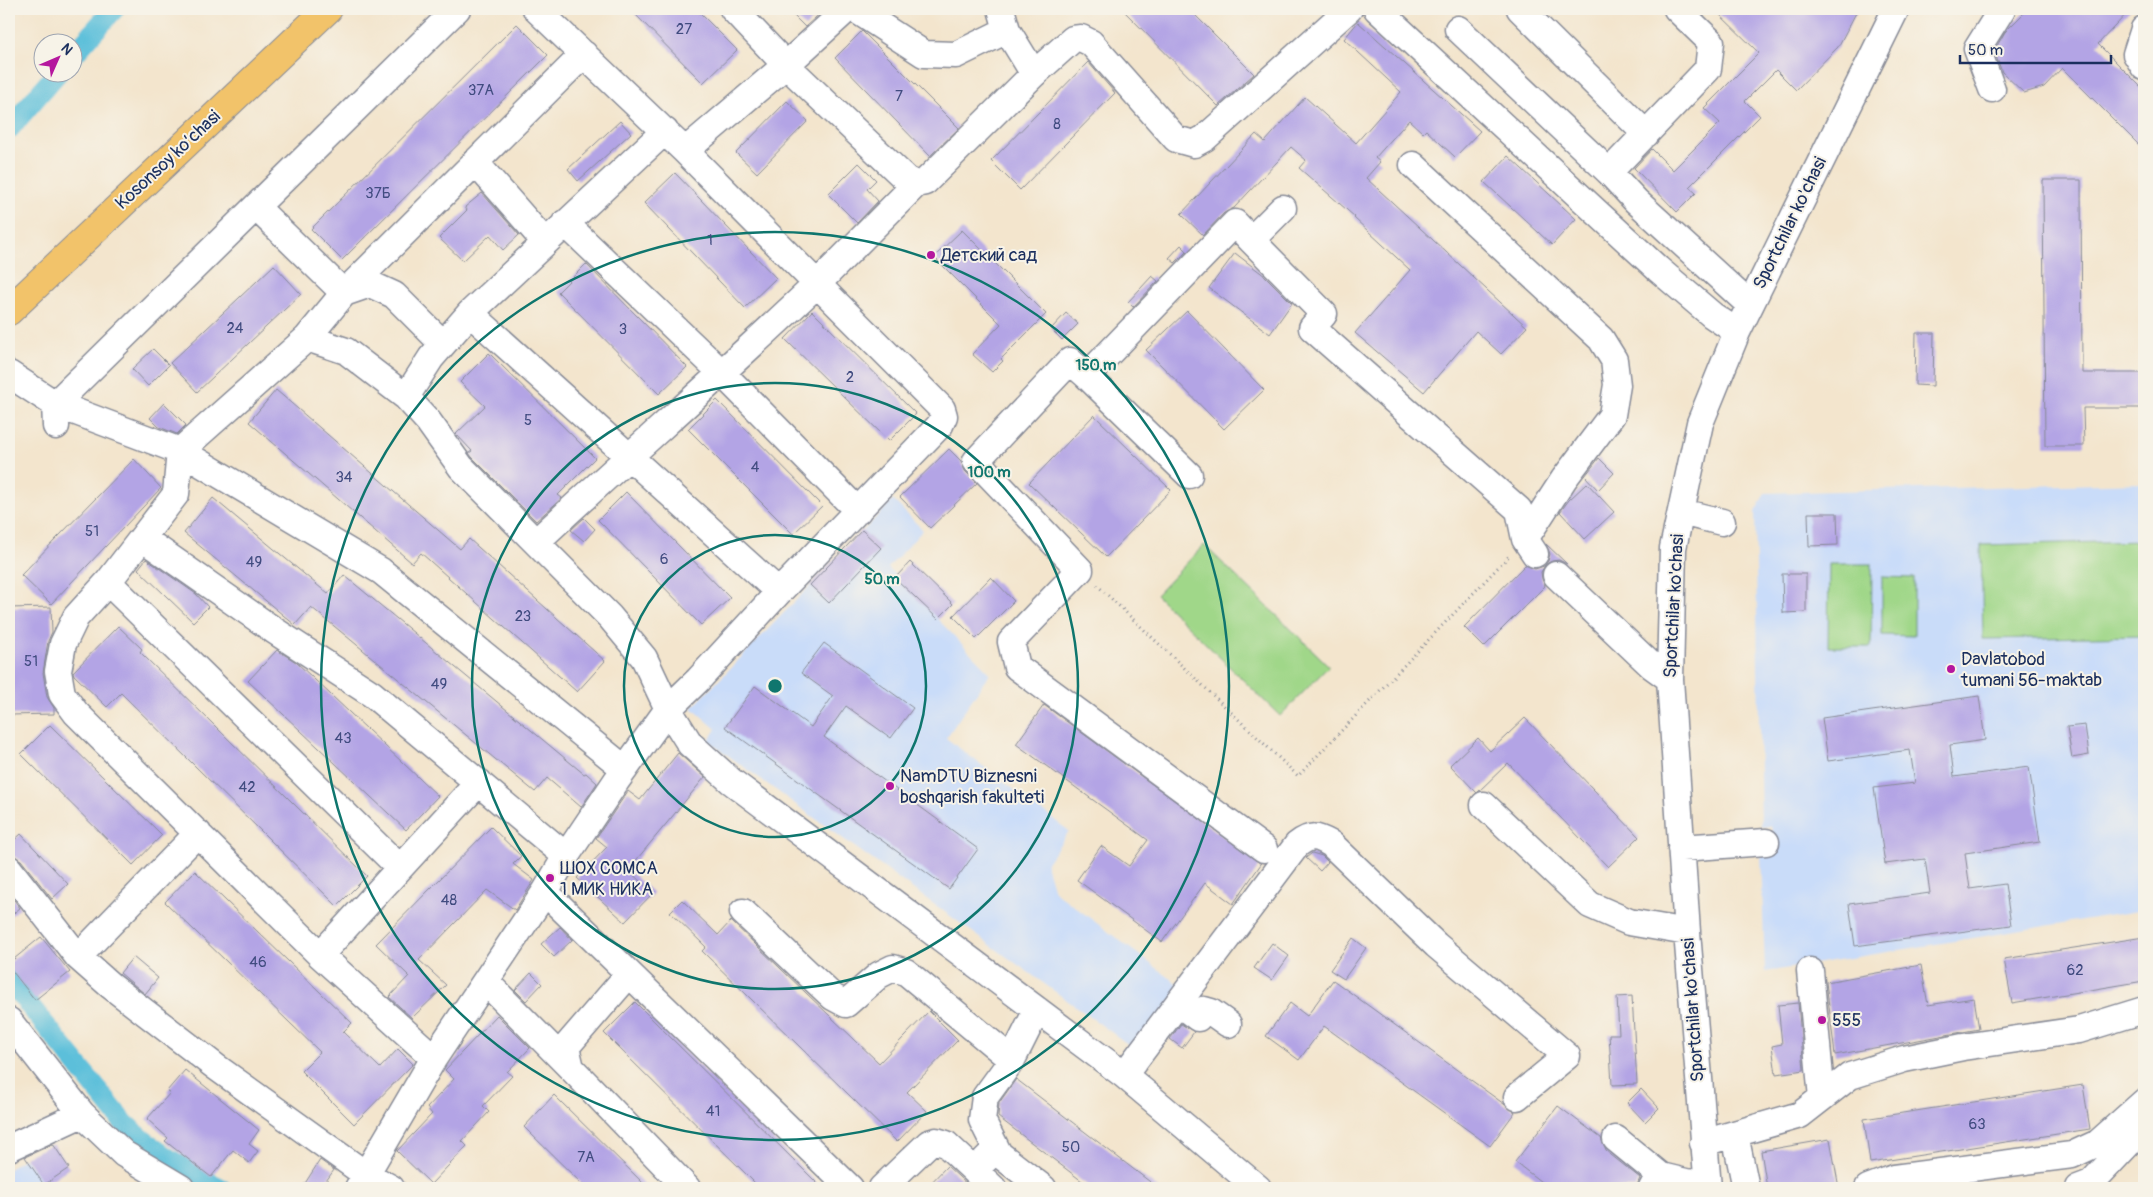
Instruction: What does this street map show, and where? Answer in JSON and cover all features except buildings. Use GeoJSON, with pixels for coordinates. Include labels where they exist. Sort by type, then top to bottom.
{"type":"FeatureCollection","features":[{"type":"Feature","properties":{"kind":"main road","name":"Kosonsoy ko’chasi"},"geometry":{"type":"LineString","coordinates":[[9,311],[328,9]]}},
{"type":"Feature","properties":{"kind":"street"},"geometry":{"type":"LineString","coordinates":[[56,415],[256,207],[457,9]]}},
{"type":"Feature","properties":{"kind":"street"},"geometry":{"type":"LineString","coordinates":[[361,1181],[434,1058],[545,892],[566,856],[668,709],[698,680],[779,592],[940,425],[944,416],[942,409],[685,151],[536,9]]}},
{"type":"Feature","properties":{"kind":"street"},"geometry":{"type":"LineString","coordinates":[[733,9],[786,65],[906,180],[916,184]]}},
{"type":"Feature","properties":{"kind":"street"},"geometry":{"type":"LineString","coordinates":[[685,151],[786,65],[843,13],[844,9]]}},
{"type":"Feature","properties":{"kind":"street"},"geometry":{"type":"LineString","coordinates":[[856,9],[924,54],[956,55],[1004,19],[1034,74]]}},
{"type":"Feature","properties":{"kind":"street"},"geometry":{"type":"LineString","coordinates":[[536,542],[629,455],[723,374],[817,284],[916,184],[925,182],[1034,74],[1074,39],[1086,40],[1091,43],[1176,139],[1194,144],[1205,138],[1349,9]]}},
{"type":"Feature","properties":{"kind":"street"},"geometry":{"type":"LineString","coordinates":[[1377,9],[1658,269],[1712,315],[1737,332]]}},
{"type":"Feature","properties":{"kind":"street"},"geometry":{"type":"LineString","coordinates":[[1520,9],[1646,134]]}},
{"type":"Feature","properties":{"kind":"street"},"geometry":{"type":"LineString","coordinates":[[1609,172],[1708,69],[1710,42],[1678,9]]}},
{"type":"Feature","properties":{"kind":"street","name":"Sportchilar ko'chasi"},"geometry":{"type":"LineString","coordinates":[[1707,1184],[1678,931],[1681,848],[1670,679],[1673,548],[1700,423],[1737,332],[1896,9]]}},
{"type":"Feature","properties":{"kind":"street"},"geometry":{"type":"LineString","coordinates":[[1992,89],[1977,49],[2002,9]]}},
{"type":"Feature","properties":{"kind":"street"},"geometry":{"type":"LineString","coordinates":[[2143,9],[2144,16]]}},
{"type":"Feature","properties":{"kind":"street"},"geometry":{"type":"LineString","coordinates":[[1458,29],[1609,172],[1636,201],[1750,305]]}},
{"type":"Feature","properties":{"kind":"street"},"geometry":{"type":"LineString","coordinates":[[2144,29],[2136,54],[2144,68]]}},
{"type":"Feature","properties":{"kind":"street"},"geometry":{"type":"LineString","coordinates":[[434,1058],[320,955],[76,713],[62,694],[58,670],[62,644],[76,617],[108,582],[176,494],[180,451],[307,338],[344,293],[584,54]]}},
{"type":"Feature","properties":{"kind":"street"},"geometry":{"type":"LineString","coordinates":[[406,397],[443,344],[470,313],[665,132]]}},
{"type":"Feature","properties":{"kind":"street"},"geometry":{"type":"LineString","coordinates":[[475,162],[545,242]]}},
{"type":"Feature","properties":{"kind":"street"},"geometry":{"type":"LineString","coordinates":[[1413,165],[1601,339],[1614,360],[1617,385],[1612,415],[1564,479],[1530,547]]}},
{"type":"Feature","properties":{"kind":"street"},"geometry":{"type":"LineString","coordinates":[[256,207],[344,293]]}},
{"type":"Feature","properties":{"kind":"street"},"geometry":{"type":"LineString","coordinates":[[1251,240],[1284,208]]}},
{"type":"Feature","properties":{"kind":"street"},"geometry":{"type":"LineString","coordinates":[[565,223],[723,374],[858,511]]}},
{"type":"Feature","properties":{"kind":"street"},"geometry":{"type":"LineString","coordinates":[[1087,376],[1235,223],[1324,314],[1312,328],[1519,510],[1530,547]]}},
{"type":"Feature","properties":{"kind":"street"},"geometry":{"type":"LineString","coordinates":[[344,293],[370,284],[394,294],[443,344]]}},
{"type":"Feature","properties":{"kind":"street"},"geometry":{"type":"LineString","coordinates":[[470,313],[779,592]]}},
{"type":"Feature","properties":{"kind":"street"},"geometry":{"type":"LineString","coordinates":[[307,338],[346,351],[406,397],[428,421],[461,467],[610,617],[644,658],[668,709],[690,744],[731,781],[1124,1076],[1258,1188]]}},
{"type":"Feature","properties":{"kind":"street"},"geometry":{"type":"LineString","coordinates":[[1189,475],[1070,361],[976,461],[1080,570],[1011,642],[1017,667],[1264,849]]}},
{"type":"Feature","properties":{"kind":"street"},"geometry":{"type":"LineString","coordinates":[[9,374],[56,415],[180,451],[381,571],[625,769]]}},
{"type":"Feature","properties":{"kind":"street"},"geometry":{"type":"LineString","coordinates":[[1681,512],[1722,522]]}},
{"type":"Feature","properties":{"kind":"street"},"geometry":{"type":"LineString","coordinates":[[142,538],[275,632],[372,694],[566,856]]}},
{"type":"Feature","properties":{"kind":"street"},"geometry":{"type":"LineString","coordinates":[[1556,575],[1652,666],[1670,679]]}},
{"type":"Feature","properties":{"kind":"street"},"geometry":{"type":"LineString","coordinates":[[108,582],[399,867]]}},
{"type":"Feature","properties":{"kind":"street"},"geometry":{"type":"LineString","coordinates":[[320,955],[479,782]]}},
{"type":"Feature","properties":{"kind":"street"},"geometry":{"type":"LineString","coordinates":[[1484,805],[1590,905],[1629,922],[1678,931]]}},
{"type":"Feature","properties":{"kind":"street"},"geometry":{"type":"LineString","coordinates":[[78,957],[198,833]]}},
{"type":"Feature","properties":{"kind":"street"},"geometry":{"type":"LineString","coordinates":[[1124,1076],[1298,845],[1307,838],[1316,836],[1331,844],[1436,945],[1567,1056],[1517,1097]]}},
{"type":"Feature","properties":{"kind":"street"},"geometry":{"type":"LineString","coordinates":[[1681,848],[1766,842]]}},
{"type":"Feature","properties":{"kind":"street"},"geometry":{"type":"LineString","coordinates":[[9,869],[78,957],[145,1014],[361,1181],[391,1188]]}},
{"type":"Feature","properties":{"kind":"street"},"geometry":{"type":"LineString","coordinates":[[545,892],[850,1188]]}},
{"type":"Feature","properties":{"kind":"street"},"geometry":{"type":"LineString","coordinates":[[743,912],[833,997],[846,1004],[880,975],[892,968],[906,972],[1012,1060]]}},
{"type":"Feature","properties":{"kind":"street"},"geometry":{"type":"LineString","coordinates":[[1810,971],[1822,1098]]}},
{"type":"Feature","properties":{"kind":"street"},"geometry":{"type":"LineString","coordinates":[[571,1068],[566,1047],[630,974]]}},
{"type":"Feature","properties":{"kind":"street"},"geometry":{"type":"LineString","coordinates":[[486,982],[687,1188]]}},
{"type":"Feature","properties":{"kind":"street"},"geometry":{"type":"LineString","coordinates":[[1178,1003],[1198,1018],[1204,1010],[1228,1024]]}},
{"type":"Feature","properties":{"kind":"street"},"geometry":{"type":"LineString","coordinates":[[1037,1010],[1012,1060],[984,1097],[982,1120],[999,1154],[1044,1188]]}},
{"type":"Feature","properties":{"kind":"street"},"geometry":{"type":"LineString","coordinates":[[1703,1143],[1800,1115],[1850,1076],[1904,1059],[1972,1046],[2079,1030],[2144,1010]]}},
{"type":"Feature","properties":{"kind":"street"},"geometry":{"type":"LineString","coordinates":[[9,1021],[82,1114],[124,1154],[181,1188]]}},
{"type":"Feature","properties":{"kind":"street"},"geometry":{"type":"LineString","coordinates":[[1868,1188],[1894,1178],[2072,1155],[2098,1143],[2144,1102]]}},
{"type":"Feature","properties":{"kind":"street"},"geometry":{"type":"LineString","coordinates":[[9,1148],[82,1114]]}},
{"type":"Feature","properties":{"kind":"street"},"geometry":{"type":"LineString","coordinates":[[2078,1188],[2091,1183],[2144,1127]]}},
{"type":"Feature","properties":{"kind":"street"},"geometry":{"type":"LineString","coordinates":[[1735,1134],[1746,1188]]}},
{"type":"Feature","properties":{"kind":"street"},"geometry":{"type":"LineString","coordinates":[[1616,1138],[1657,1182],[1707,1184]]}},
{"type":"Feature","properties":{"kind":"street"},"geometry":{"type":"LineString","coordinates":[[882,1188],[929,1143],[936,1141],[946,1144],[984,1180],[990,1155],[999,1154]]}},
{"type":"Feature","properties":{"kind":"path"},"geometry":{"type":"LineString","coordinates":[[1080,570],[1298,776],[1530,547]]}},
{"type":"Feature","properties":{"kind":"shaded area","name":"Davlatobod tumani 56-maktab"},"geometry":{"type":"Polygon","coordinates":[[[2144,483],[2144,910],[1765,972],[1761,855],[1775,853],[1771,826],[1761,827],[1755,512],[1765,493],[2144,483]]]}},
{"type":"Feature","properties":{"kind":"shaded area","name":"NamDTU Biznesni boshqarish fakulteti"},"geometry":{"type":"Polygon","coordinates":[[[893,500],[923,530],[888,568],[990,673],[946,738],[1069,831],[1046,864],[1054,891],[1183,988],[1136,1050],[708,741],[716,729],[692,708],[893,500]]]}},
{"type":"Feature","properties":{"kind":"shaded area"},"geometry":{"type":"Polygon","coordinates":[[[24,1158],[48,1188],[9,1188],[9,1169],[24,1158]]]}},
{"type":"Feature","properties":{"kind":"green space"},"geometry":{"type":"Polygon","coordinates":[[[2144,541],[2144,636],[1983,639],[1981,545],[2144,541]]]}},
{"type":"Feature","properties":{"kind":"green space"},"geometry":{"type":"Polygon","coordinates":[[[1204,545],[1329,666],[1280,716],[1156,595],[1204,545]]]}},
{"type":"Feature","properties":{"kind":"green space"},"geometry":{"type":"Polygon","coordinates":[[[1829,564],[1872,564],[1871,647],[1828,647],[1829,564]]]}},
{"type":"Feature","properties":{"kind":"green space"},"geometry":{"type":"Polygon","coordinates":[[[1882,577],[1914,578],[1914,636],[1882,635],[1882,577]]]}},
{"type":"Feature","properties":{"kind":"waterway"},"geometry":{"type":"LineString","coordinates":[[82,45],[114,9]]}},
{"type":"Feature","properties":{"kind":"waterway"},"geometry":{"type":"LineString","coordinates":[[9,129],[49,82]]}},
{"type":"Feature","properties":{"kind":"waterway"},"geometry":{"type":"LineString","coordinates":[[9,980],[124,1123],[169,1159],[220,1188]]}},
{"type":"Feature","properties":{"kind":"place","name":"Детский сад"},"geometry":{"type":"Point","coordinates":[931,255]}},
{"type":"Feature","properties":{"kind":"place","name":"Davlatobod tumani 56-maktab"},"geometry":{"type":"Point","coordinates":[1951,669]}},
{"type":"Feature","properties":{"kind":"place","name":"NamDTU Biznesni boshqarish fakulteti"},"geometry":{"type":"Point","coordinates":[890,786]}},
{"type":"Feature","properties":{"kind":"place","name":"ШОХ СОМСА 1 МИК НИКА"},"geometry":{"type":"Point","coordinates":[550,878]}},
{"type":"Feature","properties":{"kind":"place","name":"555"},"geometry":{"type":"Point","coordinates":[1822,1020]}}]}
